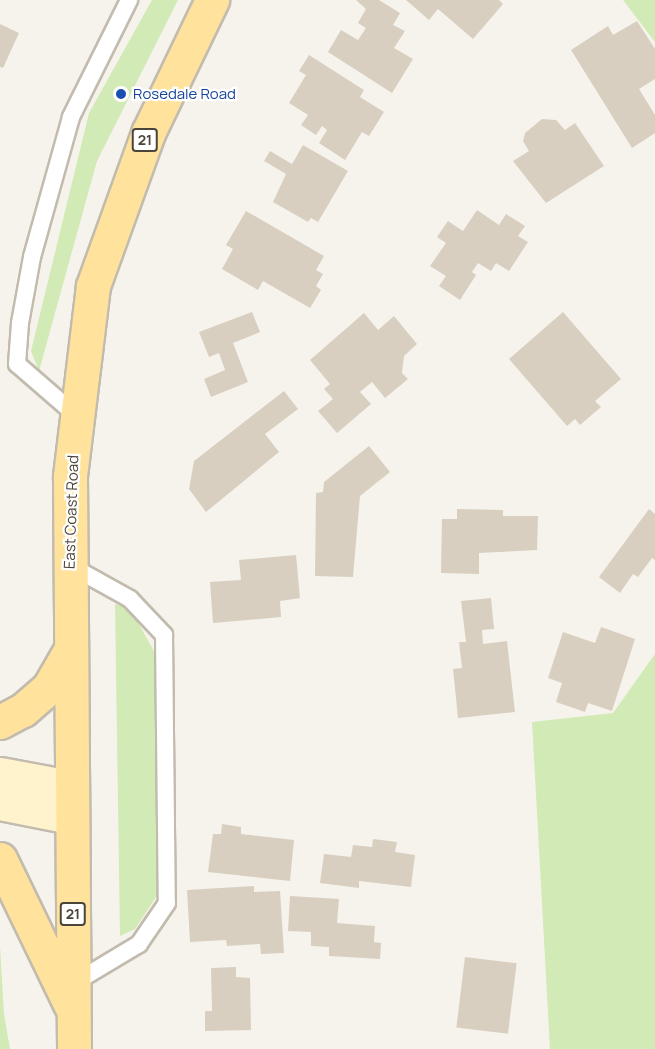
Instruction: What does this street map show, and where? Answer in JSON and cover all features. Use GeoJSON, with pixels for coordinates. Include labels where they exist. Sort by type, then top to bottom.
{"type":"FeatureCollection","features":[{"type":"Feature","properties":{"kind":"main road","name":"East Coast Road"},"geometry":{"type":"LineString","coordinates":[[74,1049],[70,802],[70,476],[93,286],[148,133],[212,0]]}},
{"type":"Feature","properties":{"kind":"main road"},"geometry":{"type":"LineString","coordinates":[[0,722],[23,710],[49,687],[69,653]]}},
{"type":"Feature","properties":{"kind":"main road"},"geometry":{"type":"LineString","coordinates":[[0,774],[70,802]]}},
{"type":"Feature","properties":{"kind":"main road"},"geometry":{"type":"LineString","coordinates":[[0,803],[70,802]]}},
{"type":"Feature","properties":{"kind":"main road"},"geometry":{"type":"LineString","coordinates":[[0,859],[74,997]]}},
{"type":"Feature","properties":{"kind":"lane"},"geometry":{"type":"LineString","coordinates":[[77,416],[17,364],[20,323],[32,257],[71,117],[129,0]]}},
{"type":"Feature","properties":{"kind":"lane"},"geometry":{"type":"LineString","coordinates":[[69,565],[130,599],[164,635],[167,903],[139,944],[74,997]]}},
{"type":"Feature","properties":{"kind":"green space"},"geometry":{"type":"Polygon","coordinates":[[[152,0],[178,0],[97,161],[39,371],[31,351],[89,113],[152,0]]]}},
{"type":"Feature","properties":{"kind":"green space"},"geometry":{"type":"Polygon","coordinates":[[[623,0],[655,0],[655,42],[623,0]]]}},
{"type":"Feature","properties":{"kind":"green space"},"geometry":{"type":"Polygon","coordinates":[[[115,604],[130,608],[155,653],[158,894],[135,929],[120,936],[115,604]]]}},
{"type":"Feature","properties":{"kind":"green space"},"geometry":{"type":"Polygon","coordinates":[[[655,654],[655,1049],[550,1049],[532,722],[613,713],[655,654]]]}},
{"type":"Feature","properties":{"kind":"green space"},"geometry":{"type":"Polygon","coordinates":[[[0,946],[4,1014],[10,1049],[0,1049],[0,946]]]}},
{"type":"Feature","properties":{"kind":"building"},"geometry":{"type":"Polygon","coordinates":[[[356,0],[379,0],[400,13],[393,25],[405,31],[394,48],[413,59],[392,93],[328,52],[341,30],[358,40],[366,28],[358,23],[366,9],[356,0]]]}},
{"type":"Feature","properties":{"kind":"building"},"geometry":{"type":"Polygon","coordinates":[[[406,0],[499,0],[503,4],[473,39],[438,9],[429,20],[406,0]]]}},
{"type":"Feature","properties":{"kind":"building"},"geometry":{"type":"Polygon","coordinates":[[[637,21],[655,49],[655,79],[639,89],[655,115],[655,133],[632,148],[571,50],[608,26],[613,35],[637,21]]]}},
{"type":"Feature","properties":{"kind":"building"},"geometry":{"type":"Polygon","coordinates":[[[0,24],[19,33],[3,68],[0,67],[0,24]]]}},
{"type":"Feature","properties":{"kind":"building"},"geometry":{"type":"Polygon","coordinates":[[[309,55],[364,90],[360,97],[384,112],[369,136],[362,132],[345,160],[319,143],[327,130],[322,126],[316,135],[301,125],[308,115],[289,103],[306,75],[299,71],[309,55]]]}},
{"type":"Feature","properties":{"kind":"building"},"geometry":{"type":"Polygon","coordinates":[[[542,119],[556,120],[565,130],[575,123],[604,166],[546,203],[513,161],[529,151],[523,141],[525,133],[542,119]]]}},
{"type":"Feature","properties":{"kind":"building"},"geometry":{"type":"Polygon","coordinates":[[[303,145],[348,171],[318,222],[311,218],[308,222],[273,202],[286,174],[264,161],[270,151],[292,164],[303,145]]]}},
{"type":"Feature","properties":{"kind":"building"},"geometry":{"type":"Polygon","coordinates":[[[477,210],[499,225],[506,214],[525,226],[518,236],[528,242],[509,271],[496,263],[491,271],[478,263],[472,272],[476,275],[460,300],[439,286],[446,276],[430,266],[446,243],[437,237],[448,221],[463,231],[477,210]]]}},
{"type":"Feature","properties":{"kind":"building"},"geometry":{"type":"Polygon","coordinates":[[[246,211],[324,256],[316,270],[323,274],[316,286],[321,290],[310,308],[263,281],[258,290],[222,269],[233,249],[226,245],[246,211]]]}},
{"type":"Feature","properties":{"kind":"building"},"geometry":{"type":"Polygon","coordinates":[[[252,312],[260,332],[233,343],[248,382],[211,397],[204,379],[225,370],[219,353],[209,357],[199,332],[252,312]]]}},
{"type":"Feature","properties":{"kind":"building"},"geometry":{"type":"Polygon","coordinates":[[[563,312],[621,379],[595,401],[601,407],[580,425],[575,419],[567,426],[509,359],[563,312]]]}},
{"type":"Feature","properties":{"kind":"building"},"geometry":{"type":"Polygon","coordinates":[[[364,313],[378,330],[394,316],[417,344],[404,356],[402,373],[408,379],[385,398],[372,382],[360,392],[371,404],[337,433],[318,411],[333,399],[324,389],[330,384],[310,360],[364,313]]]}},
{"type":"Feature","properties":{"kind":"building"},"geometry":{"type":"Polygon","coordinates":[[[284,391],[298,409],[265,434],[279,452],[206,512],[189,489],[194,461],[284,391]]]}},
{"type":"Feature","properties":{"kind":"building"},"geometry":{"type":"Polygon","coordinates":[[[369,446],[390,472],[360,496],[353,577],[315,576],[316,493],[323,492],[324,482],[369,446]]]}},
{"type":"Feature","properties":{"kind":"building"},"geometry":{"type":"Polygon","coordinates":[[[457,509],[503,510],[503,516],[538,516],[537,550],[479,553],[479,574],[441,573],[442,519],[457,519],[457,509]]]}},
{"type":"Feature","properties":{"kind":"building"},"geometry":{"type":"Polygon","coordinates":[[[649,509],[655,514],[655,560],[652,558],[638,577],[633,574],[620,593],[599,577],[649,509]]]}},
{"type":"Feature","properties":{"kind":"building"},"geometry":{"type":"Polygon","coordinates":[[[296,555],[300,598],[280,601],[281,617],[213,623],[210,582],[241,580],[239,560],[296,555]]]}},
{"type":"Feature","properties":{"kind":"building"},"geometry":{"type":"Polygon","coordinates":[[[491,598],[494,629],[482,630],[483,644],[507,641],[515,712],[458,718],[453,669],[462,668],[459,642],[466,642],[461,601],[491,598]]]}},
{"type":"Feature","properties":{"kind":"building"},"geometry":{"type":"Polygon","coordinates":[[[601,627],[635,639],[612,711],[588,703],[585,712],[556,702],[562,683],[548,678],[563,632],[595,643],[601,627]]]}},
{"type":"Feature","properties":{"kind":"building"},"geometry":{"type":"Polygon","coordinates":[[[222,824],[241,827],[241,834],[294,840],[290,881],[208,872],[213,834],[221,834],[222,824]]]}},
{"type":"Feature","properties":{"kind":"building"},"geometry":{"type":"Polygon","coordinates":[[[373,839],[397,842],[395,852],[415,855],[411,887],[359,881],[359,888],[320,883],[324,854],[351,857],[353,845],[372,847],[373,839]]]}},
{"type":"Feature","properties":{"kind":"building"},"geometry":{"type":"Polygon","coordinates":[[[254,886],[254,892],[280,891],[284,953],[261,954],[260,944],[227,946],[226,940],[190,942],[187,890],[254,886]]]}},
{"type":"Feature","properties":{"kind":"building"},"geometry":{"type":"Polygon","coordinates":[[[290,896],[339,899],[337,923],[375,926],[374,942],[381,943],[380,959],[329,956],[329,947],[311,946],[311,932],[288,931],[290,896]]]}},
{"type":"Feature","properties":{"kind":"building"},"geometry":{"type":"Polygon","coordinates":[[[465,957],[517,963],[508,1034],[456,1027],[465,957]]]}},
{"type":"Feature","properties":{"kind":"building"},"geometry":{"type":"Polygon","coordinates":[[[236,967],[236,977],[250,978],[251,1030],[205,1031],[205,1011],[212,1011],[211,968],[236,967]]]}},
{"type":"Feature","properties":{"kind":"place","name":"Rosedale Road"},"geometry":{"type":"Point","coordinates":[121,94]}}]}
